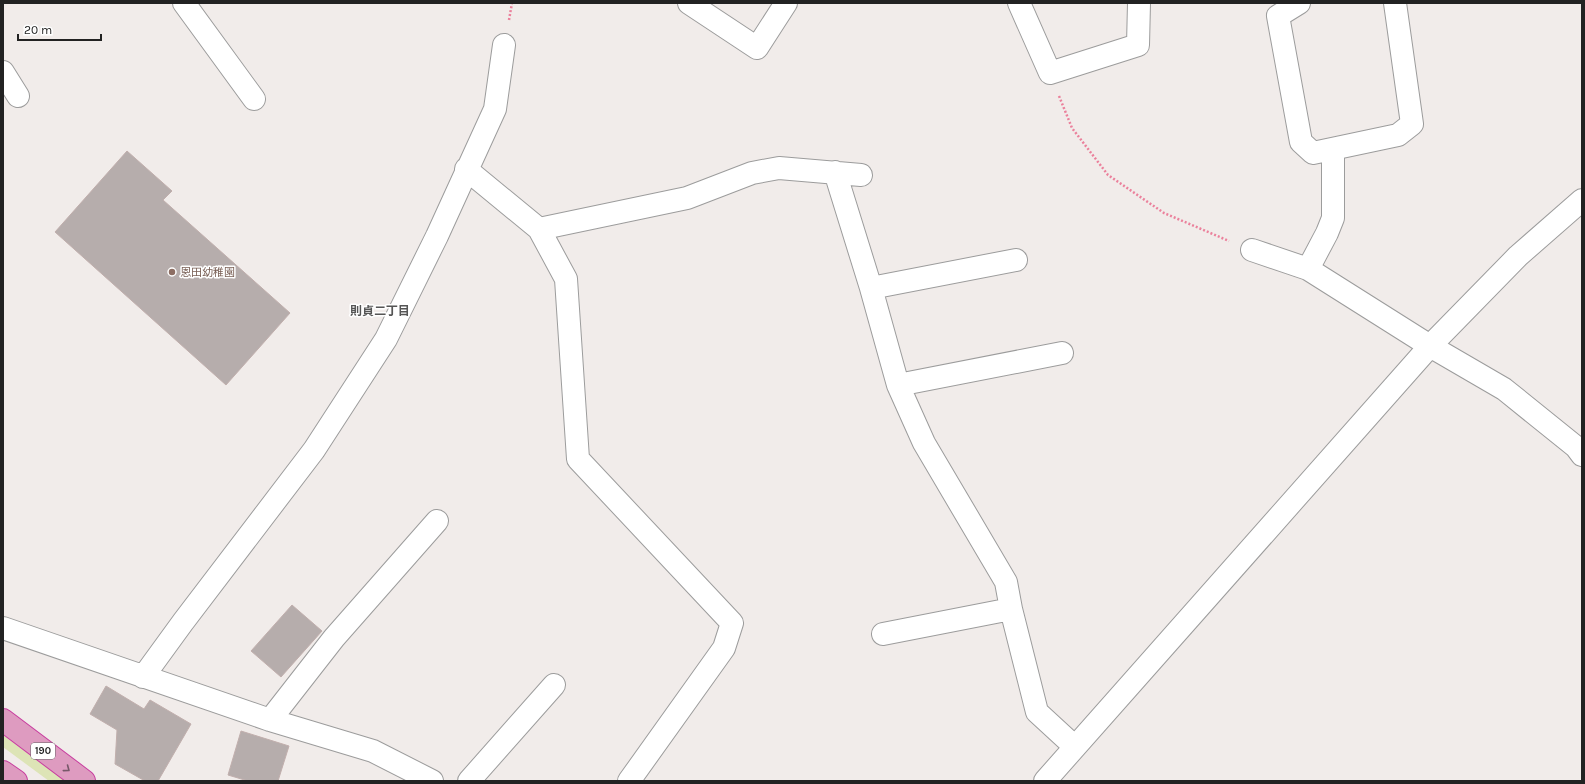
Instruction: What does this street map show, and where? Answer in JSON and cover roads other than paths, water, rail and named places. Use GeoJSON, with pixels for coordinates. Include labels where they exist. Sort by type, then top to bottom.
{"type":"FeatureCollection","features":[{"type":"Feature","properties":{"kind":"highway","name":"190"},"geometry":{"type":"LineString","coordinates":[[3,720],[84,781]]}},
{"type":"Feature","properties":{"kind":"highway"},"geometry":{"type":"LineString","coordinates":[[3,772],[16,781]]}},
{"type":"Feature","properties":{"kind":"street"},"geometry":{"type":"LineString","coordinates":[[689,3],[757,48],[786,3]]}},
{"type":"Feature","properties":{"kind":"street"},"geometry":{"type":"LineString","coordinates":[[1020,3],[1050,73],[1138,45],[1139,3]]}},
{"type":"Feature","properties":{"kind":"street"},"geometry":{"type":"LineString","coordinates":[[1299,3],[1278,16],[1301,142],[1313,153],[1333,150],[1398,135],[1412,124],[1395,3]]}},
{"type":"Feature","properties":{"kind":"street"},"geometry":{"type":"LineString","coordinates":[[189,5],[254,98]]}},
{"type":"Feature","properties":{"kind":"street"},"geometry":{"type":"LineString","coordinates":[[143,677],[314,450],[386,339],[437,236],[466,169],[495,109],[504,45]]}},
{"type":"Feature","properties":{"kind":"street"},"geometry":{"type":"LineString","coordinates":[[3,72],[18,96]]}},
{"type":"Feature","properties":{"kind":"street"},"geometry":{"type":"LineString","coordinates":[[1308,269],[1327,233],[1333,218],[1333,150]]}},
{"type":"Feature","properties":{"kind":"street"},"geometry":{"type":"LineString","coordinates":[[539,229],[687,198],[752,172],[779,168],[861,175]]}},
{"type":"Feature","properties":{"kind":"street"},"geometry":{"type":"LineString","coordinates":[[466,169],[539,229],[566,279],[578,459],[732,623],[724,648],[629,781]]}},
{"type":"Feature","properties":{"kind":"street"},"geometry":{"type":"LineString","coordinates":[[835,172],[871,288],[898,385],[924,443],[1006,582],[1011,609],[1037,712],[1075,747]]}},
{"type":"Feature","properties":{"kind":"street"},"geometry":{"type":"LineString","coordinates":[[1045,781],[1430,346],[1518,256],[1582,200]]}},
{"type":"Feature","properties":{"kind":"street"},"geometry":{"type":"LineString","coordinates":[[1252,250],[1308,269],[1430,346],[1504,389],[1580,448]]}},
{"type":"Feature","properties":{"kind":"street"},"geometry":{"type":"LineString","coordinates":[[871,288],[1016,260]]}},
{"type":"Feature","properties":{"kind":"street"},"geometry":{"type":"LineString","coordinates":[[898,385],[1062,353]]}},
{"type":"Feature","properties":{"kind":"street"},"geometry":{"type":"LineString","coordinates":[[270,720],[334,638],[437,521]]}},
{"type":"Feature","properties":{"kind":"street"},"geometry":{"type":"LineString","coordinates":[[883,634],[1011,609]]}},
{"type":"Feature","properties":{"kind":"street"},"geometry":{"type":"LineString","coordinates":[[3,628],[270,720],[373,751],[432,781]]}},
{"type":"Feature","properties":{"kind":"street"},"geometry":{"type":"LineString","coordinates":[[469,781],[554,685]]}},
{"type":"Feature","properties":{"kind":"place","name":"恩田幼稚園"},"geometry":{"type":"Point","coordinates":[172,272]}},
{"type":"Feature","properties":{"kind":"district","name":"則貞二丁目"},"geometry":{"type":"Point","coordinates":[380,311]}}]}
